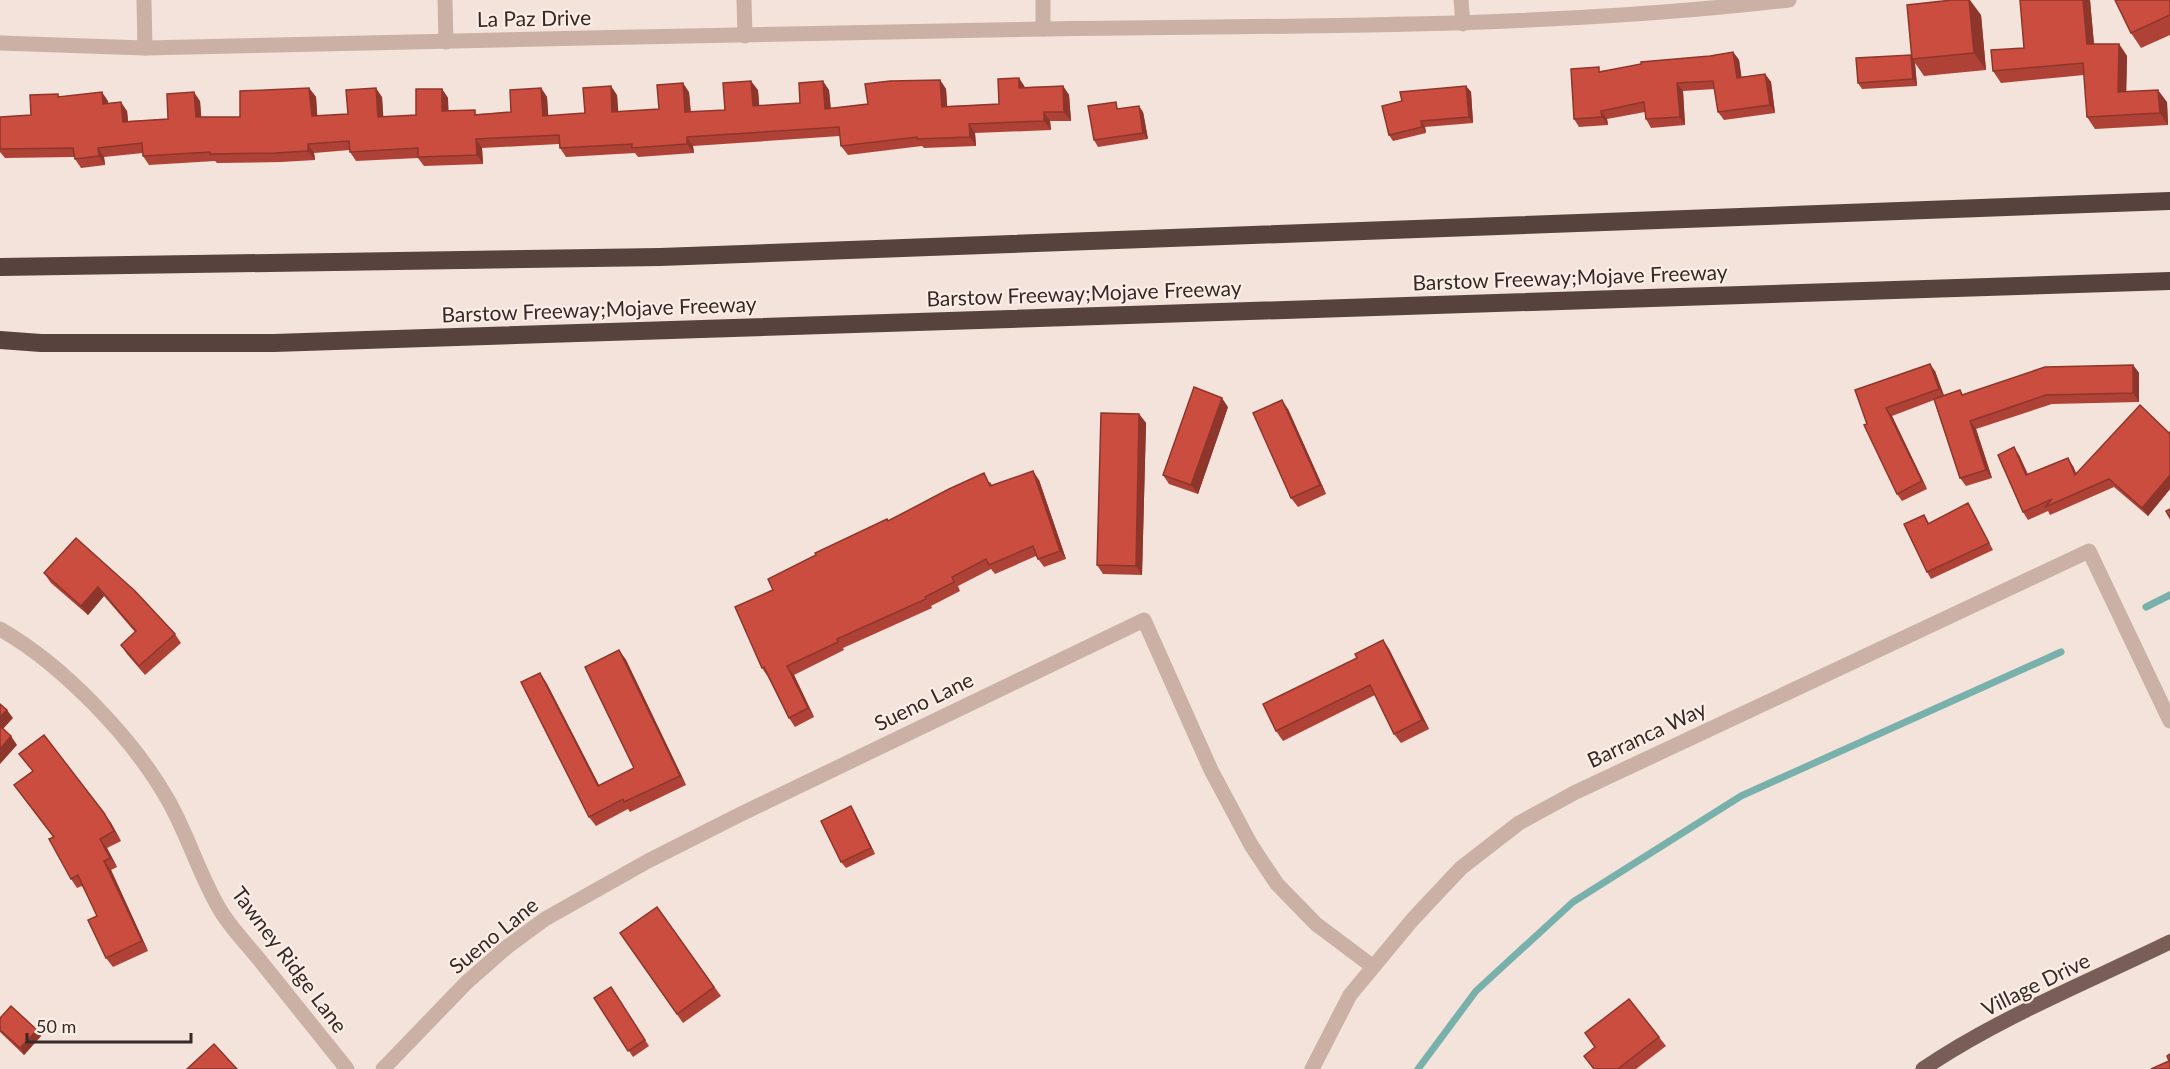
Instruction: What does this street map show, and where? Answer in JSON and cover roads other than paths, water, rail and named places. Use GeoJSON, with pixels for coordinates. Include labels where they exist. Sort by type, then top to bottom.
{"type":"FeatureCollection","features":[{"type":"Feature","properties":{"kind":"highway"},"geometry":{"type":"LineString","coordinates":[[0,267],[660,257],[2170,201]]}},
{"type":"Feature","properties":{"kind":"highway","name":"Barstow Freeway;Mojave Freeway"},"geometry":{"type":"LineString","coordinates":[[0,340],[41,343],[274,343],[2170,281]]}},
{"type":"Feature","properties":{"kind":"main road","name":"Village Drive"},"geometry":{"type":"LineString","coordinates":[[1923,1069],[2025,1012],[2170,942]]}},
{"type":"Feature","properties":{"kind":"street"},"geometry":{"type":"LineString","coordinates":[[144,0],[145,48]]}},
{"type":"Feature","properties":{"kind":"street"},"geometry":{"type":"LineString","coordinates":[[445,0],[446,42]]}},
{"type":"Feature","properties":{"kind":"street"},"geometry":{"type":"LineString","coordinates":[[744,0],[745,36]]}},
{"type":"Feature","properties":{"kind":"street"},"geometry":{"type":"LineString","coordinates":[[1043,0],[1043,29]]}},
{"type":"Feature","properties":{"kind":"street"},"geometry":{"type":"LineString","coordinates":[[1461,0],[1463,24]]}},
{"type":"Feature","properties":{"kind":"street","name":"La Paz Drive"},"geometry":{"type":"LineString","coordinates":[[0,43],[145,48],[1043,29],[1463,24],[1604,18],[1789,0]]}},
{"type":"Feature","properties":{"kind":"street","name":"Barranca Way"},"geometry":{"type":"LineString","coordinates":[[1312,1069],[1350,995],[1372,966],[1461,868],[1519,823],[1576,792],[2089,551],[2170,721]]}},
{"type":"Feature","properties":{"kind":"street","name":"Sueno Lane"},"geometry":{"type":"LineString","coordinates":[[383,1069],[467,982],[507,947],[545,919],[648,861],[741,814],[1144,620],[1211,771],[1251,845],[1277,884],[1316,924],[1372,966]]}},
{"type":"Feature","properties":{"kind":"street","name":"Tawney Ridge Lane"},"geometry":{"type":"LineString","coordinates":[[0,629],[13,636],[57,670],[99,710],[135,752],[167,798],[186,834],[219,909],[347,1069]]}},
{"type":"Feature","properties":{"kind":"waterway"},"geometry":{"type":"LineString","coordinates":[[2146,607],[2170,595]]}},
{"type":"Feature","properties":{"kind":"waterway"},"geometry":{"type":"LineString","coordinates":[[1418,1069],[1476,991],[1573,902],[1741,796],[2061,652]]}}]}
